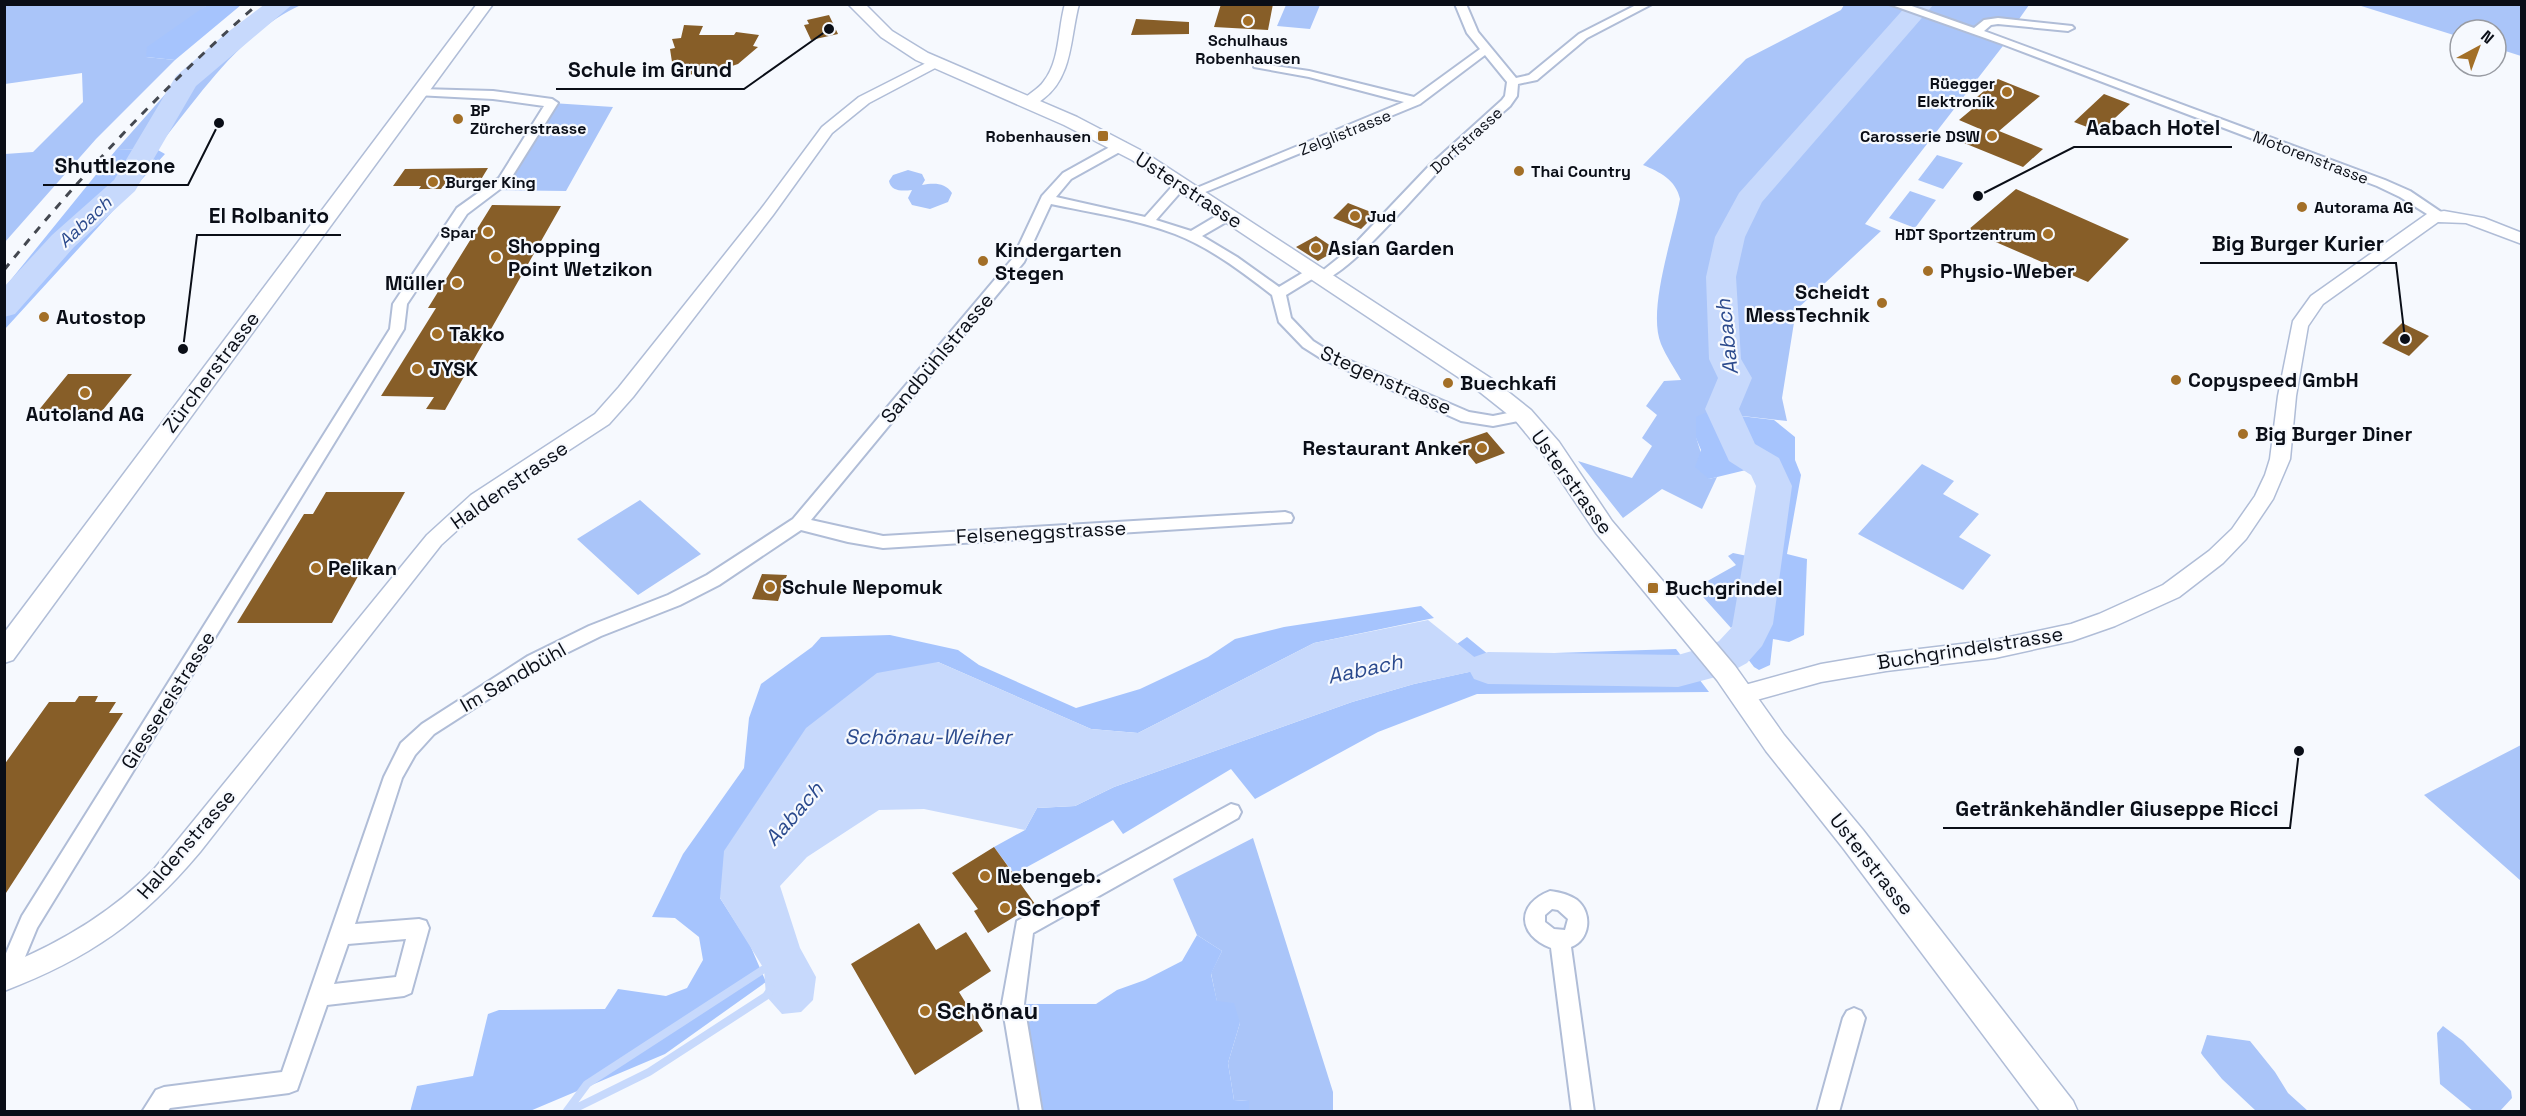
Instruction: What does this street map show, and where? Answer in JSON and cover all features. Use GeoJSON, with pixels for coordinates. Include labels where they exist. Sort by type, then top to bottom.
{"type":"FeatureCollection","features":[{"type":"Feature","properties":{"kind":"main road","name":"Zürcherstrasse"},"geometry":{"type":"LineString","coordinates":[[4,653],[485,4]]}},
{"type":"Feature","properties":{"kind":"main road","name":"Usterstrasse"},"geometry":{"type":"LineString","coordinates":[[856,4],[881,32],[934,63],[1121,146],[1484,384],[1523,415],[1551,448],[1621,549],[1726,673],[1775,743],[1860,848],[2062,1112]]}},
{"type":"Feature","properties":{"kind":"street"},"geometry":{"type":"LineString","coordinates":[[1028,103],[1046,90],[1058,74],[1072,4]]}},
{"type":"Feature","properties":{"kind":"street"},"geometry":{"type":"LineString","coordinates":[[1460,4],[1467,21],[1485,50],[1513,82]]}},
{"type":"Feature","properties":{"kind":"street","name":"Dorfstrasse"},"geometry":{"type":"LineString","coordinates":[[1319,275],[1356,251],[1434,168],[1506,103],[1511,96],[1513,82],[1533,78],[1583,36],[1647,4]]}},
{"type":"Feature","properties":{"kind":"street","name":"Motorenstrasse"},"geometry":{"type":"LineString","coordinates":[[1896,5],[1977,32],[2388,186],[2439,216],[2473,220],[2522,239]]}},
{"type":"Feature","properties":{"kind":"street"},"geometry":{"type":"LineString","coordinates":[[1977,32],[1988,22],[1998,21],[2068,28]]}},
{"type":"Feature","properties":{"kind":"street","name":"Zelglistrasse"},"geometry":{"type":"LineString","coordinates":[[1187,188],[1416,101],[1485,50]]}},
{"type":"Feature","properties":{"kind":"street","name":"Haldenstrasse"},"geometry":{"type":"LineString","coordinates":[[5,979],[83,940],[113,921],[154,887],[434,540],[478,501],[602,419],[626,392],[767,212],[827,130],[864,100],[934,63]]}},
{"type":"Feature","properties":{"kind":"street"},"geometry":{"type":"LineString","coordinates":[[1258,65],[1308,74],[1416,101]]}},
{"type":"Feature","properties":{"kind":"street","name":"Giessereistrasse"},"geometry":{"type":"LineString","coordinates":[[5,979],[29,923],[397,329],[400,304],[453,222],[468,206],[504,180],[552,103],[493,95],[420,93]]}},
{"type":"Feature","properties":{"kind":"street","name":"Sandbühlstrasse"},"geometry":{"type":"LineString","coordinates":[[799,523],[1019,259],[1047,199],[1068,176],[1121,146]]}},
{"type":"Feature","properties":{"kind":"street"},"geometry":{"type":"LineString","coordinates":[[1147,222],[1187,188]]}},
{"type":"Feature","properties":{"kind":"street"},"geometry":{"type":"LineString","coordinates":[[1047,199],[1147,222],[1191,237],[1217,251],[1279,293],[1319,275]]}},
{"type":"Feature","properties":{"kind":"street"},"geometry":{"type":"LineString","coordinates":[[1191,237],[1228,215]]}},
{"type":"Feature","properties":{"kind":"street","name":"Buchgrindelstrasse"},"geometry":{"type":"LineString","coordinates":[[1742,695],[1821,673],[1886,662],[1995,649],[2045,639],[2107,620],[2171,591],[2216,557],[2239,534],[2264,499],[2280,459],[2288,385],[2299,325],[2317,300],[2337,284],[2427,220],[2439,216]]}},
{"type":"Feature","properties":{"kind":"street","name":"Stegenstrasse"},"geometry":{"type":"LineString","coordinates":[[1279,293],[1284,319],[1295,332],[1308,344],[1346,366],[1424,397],[1466,417],[1493,422],[1523,415]]}},
{"type":"Feature","properties":{"kind":"street","name":"Felseneggstrasse"},"geometry":{"type":"LineString","coordinates":[[799,523],[848,536],[883,542],[1285,518]]}},
{"type":"Feature","properties":{"kind":"street","name":"Im Sandbühl"},"geometry":{"type":"LineString","coordinates":[[153,1112],[164,1098],[288,1082],[341,935],[393,777],[408,749],[428,729],[534,661],[595,631],[674,600],[713,580],[799,523]]}},
{"type":"Feature","properties":{"kind":"street"},"geometry":{"type":"LineString","coordinates":[[1031,1112],[1026,1093],[1013,1004],[1024,928],[1231,812]]}},
{"type":"Feature","properties":{"kind":"street"},"geometry":{"type":"LineString","coordinates":[[320,996],[404,986],[419,928],[341,935]]}},
{"type":"Feature","properties":{"kind":"street"},"geometry":{"type":"LineString","coordinates":[[1560,941],[1583,1112]]}},
{"type":"Feature","properties":{"kind":"street"},"geometry":{"type":"LineString","coordinates":[[1828,1112],[1854,1017]]}},
{"type":"Feature","properties":{"kind":"shaded area"},"geometry":{"type":"Polygon","coordinates":[[[5,5],[207,5],[146,57],[175,60],[96,139],[5,242],[5,154],[33,152],[83,102],[82,73],[5,84],[5,5]]]}},
{"type":"Feature","properties":{"kind":"shaded area"},"geometry":{"type":"Polygon","coordinates":[[[207,5],[241,5],[175,60],[146,57],[147,47],[207,5]]]}},
{"type":"Feature","properties":{"kind":"shaded area"},"geometry":{"type":"Polygon","coordinates":[[[266,5],[301,5],[279,17],[239,49],[204,88],[156,149],[116,150],[176,82],[266,5]]]}},
{"type":"Feature","properties":{"kind":"shaded area"},"geometry":{"type":"Polygon","coordinates":[[[1286,5],[1320,5],[1310,29],[1277,26],[1286,5]]]}},
{"type":"Feature","properties":{"kind":"shaded area"},"geometry":{"type":"Polygon","coordinates":[[[1844,5],[2029,5],[2017,22],[1998,21],[1977,31],[2006,42],[1865,224],[1881,231],[1796,310],[1782,398],[1787,421],[1707,412],[1696,437],[1709,479],[1717,477],[1702,509],[1662,489],[1623,518],[1578,461],[1632,478],[1652,446],[1642,438],[1657,415],[1646,406],[1664,381],[1681,380],[1661,344],[1657,312],[1663,273],[1680,199],[1671,182],[1643,165],[1746,59],[1841,10],[1844,5]]]}},
{"type":"Feature","properties":{"kind":"shaded area"},"geometry":{"type":"Polygon","coordinates":[[[2358,5],[2521,5],[2521,56],[2508,52],[2508,18],[2448,18],[2448,33],[2358,5]]]}},
{"type":"Feature","properties":{"kind":"shaded area"},"geometry":{"type":"Polygon","coordinates":[[[552,103],[613,107],[566,191],[491,190],[552,103]]]}},
{"type":"Feature","properties":{"kind":"shaded area"},"geometry":{"type":"Polygon","coordinates":[[[156,149],[165,154],[5,329],[5,287],[116,150],[156,149]]]}},
{"type":"Feature","properties":{"kind":"shaded area"},"geometry":{"type":"Polygon","coordinates":[[[1937,155],[1963,163],[1943,189],[1918,180],[1937,155]]]}},
{"type":"Feature","properties":{"kind":"shaded area"},"geometry":{"type":"Polygon","coordinates":[[[908,170],[922,174],[925,180],[922,185],[938,184],[949,189],[952,193],[948,202],[930,209],[912,205],[908,198],[912,190],[895,189],[889,181],[893,175],[908,170]]]}},
{"type":"Feature","properties":{"kind":"shaded area"},"geometry":{"type":"Polygon","coordinates":[[[1910,191],[1936,200],[1915,228],[1889,218],[1910,191]]]}},
{"type":"Feature","properties":{"kind":"shaded area"},"geometry":{"type":"Polygon","coordinates":[[[1707,412],[1774,420],[1795,437],[1795,460],[1801,475],[1787,554],[1807,559],[1804,635],[1789,642],[1773,639],[1770,665],[1759,670],[1754,667],[1728,633],[1750,604],[1752,553],[1765,475],[1746,470],[1709,479],[1695,467],[1701,450],[1696,438],[1696,417],[1707,412]]]}},
{"type":"Feature","properties":{"kind":"shaded area"},"geometry":{"type":"Polygon","coordinates":[[[1922,464],[1954,481],[1943,494],[1979,514],[1959,537],[1991,555],[1963,590],[1858,534],[1922,464]]]}},
{"type":"Feature","properties":{"kind":"shaded area"},"geometry":{"type":"Polygon","coordinates":[[[640,500],[701,554],[638,595],[577,539],[640,500]]]}},
{"type":"Feature","properties":{"kind":"shaded area"},"geometry":{"type":"Polygon","coordinates":[[[1733,553],[1752,557],[1750,604],[1731,628],[1695,588],[1736,565],[1728,556],[1733,553]]]}},
{"type":"Feature","properties":{"kind":"shaded area"},"geometry":{"type":"Polygon","coordinates":[[[1421,606],[1434,618],[1314,643],[1138,733],[1091,729],[938,662],[720,898],[750,945],[766,982],[665,1054],[530,1111],[410,1112],[417,1086],[473,1076],[488,1014],[499,1010],[605,1009],[618,989],[666,996],[687,988],[703,960],[699,937],[675,918],[652,917],[683,854],[744,768],[749,718],[761,684],[812,647],[821,637],[890,635],[958,650],[979,665],[1076,708],[1140,689],[1208,657],[1235,639],[1284,627],[1421,606]]]}},
{"type":"Feature","properties":{"kind":"shaded area"},"geometry":{"type":"Polygon","coordinates":[[[1467,637],[1489,655],[1676,649],[1709,692],[1477,694],[1378,732],[1255,799],[1231,769],[1123,834],[1113,820],[1014,874],[994,847],[1025,830],[1037,808],[1075,806],[1114,787],[1352,702],[1414,684],[1487,668],[1457,644],[1467,637]]]}},
{"type":"Feature","properties":{"kind":"shaded area"},"geometry":{"type":"Polygon","coordinates":[[[2521,745],[2521,881],[2424,795],[2521,745]]]}},
{"type":"Feature","properties":{"kind":"shaded area"},"geometry":{"type":"Polygon","coordinates":[[[1253,838],[1333,1092],[1333,1111],[1249,1111],[1248,1101],[1234,1100],[1228,1063],[1240,1023],[1217,1002],[1211,973],[1222,951],[1197,935],[1173,879],[1253,838]]]}},
{"type":"Feature","properties":{"kind":"shaded area"},"geometry":{"type":"Polygon","coordinates":[[[1197,935],[1222,951],[1211,974],[1217,1001],[1234,1003],[1240,1023],[1228,1063],[1234,1100],[1249,1101],[1249,1111],[1031,1111],[1013,1004],[1096,1004],[1117,990],[1145,980],[1182,961],[1197,935]]]}},
{"type":"Feature","properties":{"kind":"shaded area"},"geometry":{"type":"Polygon","coordinates":[[[2443,1026],[2463,1041],[2511,1091],[2512,1098],[2500,1111],[2473,1111],[2440,1084],[2437,1033],[2443,1026]]]}},
{"type":"Feature","properties":{"kind":"shaded area"},"geometry":{"type":"Polygon","coordinates":[[[2207,1035],[2250,1041],[2275,1072],[2288,1093],[2308,1111],[2256,1111],[2222,1079],[2201,1053],[2207,1035]]]}},
{"type":"Feature","properties":{"kind":"water"},"geometry":{"type":"Polygon","coordinates":[[[1908,5],[1926,5],[1892,46],[1881,51],[1878,43],[1908,5]]]}},
{"type":"Feature","properties":{"kind":"water","name":"Schönau-Weiher"},"geometry":{"type":"Polygon","coordinates":[[[1428,620],[1488,668],[1414,684],[1352,702],[1114,787],[1075,806],[1037,808],[1025,830],[924,809],[879,810],[807,857],[780,886],[800,948],[816,977],[813,1000],[801,1012],[782,1014],[766,996],[764,969],[720,898],[724,851],[806,728],[877,673],[938,662],[1091,729],[1138,733],[1314,643],[1428,620]]]}},
{"type":"Feature","properties":{"kind":"building"},"geometry":{"type":"Polygon","coordinates":[[[1221,4],[1273,4],[1268,30],[1214,27],[1221,4]]]}},
{"type":"Feature","properties":{"kind":"building"},"geometry":{"type":"Polygon","coordinates":[[[829,15],[838,34],[811,40],[804,25],[809,24],[807,20],[829,15]]]}},
{"type":"Feature","properties":{"kind":"building"},"geometry":{"type":"Polygon","coordinates":[[[1136,19],[1189,22],[1189,34],[1131,35],[1136,19]]]}},
{"type":"Feature","properties":{"kind":"building"},"geometry":{"type":"Polygon","coordinates":[[[684,25],[703,26],[699,35],[734,35],[736,32],[759,35],[753,46],[758,47],[738,64],[711,73],[701,71],[687,76],[672,62],[670,49],[675,48],[672,39],[681,38],[684,25]]]}},
{"type":"Feature","properties":{"kind":"building"},"geometry":{"type":"Polygon","coordinates":[[[1998,79],[2040,96],[1999,131],[2043,149],[2023,167],[1964,143],[1980,129],[1959,120],[1983,100],[1977,97],[1998,79]]]}},
{"type":"Feature","properties":{"kind":"building"},"geometry":{"type":"Polygon","coordinates":[[[2104,94],[2130,104],[2100,132],[2074,122],[2104,94]]]}},
{"type":"Feature","properties":{"kind":"building","name":"Burger King"},"geometry":{"type":"Polygon","coordinates":[[[488,168],[477,186],[419,189],[421,186],[393,186],[405,169],[488,168]]]}},
{"type":"Feature","properties":{"kind":"building","name":"HDT Sportzentrum"},"geometry":{"type":"Polygon","coordinates":[[[2016,189],[2129,239],[2088,282],[1968,230],[2016,189]]]}},
{"type":"Feature","properties":{"kind":"building","name":"Jud"},"geometry":{"type":"Polygon","coordinates":[[[1348,203],[1376,214],[1361,229],[1333,218],[1348,203]]]}},
{"type":"Feature","properties":{"kind":"building","name":"Shopping Point Wetzikon"},"geometry":{"type":"Polygon","coordinates":[[[492,205],[561,206],[445,410],[426,409],[434,397],[381,396],[436,308],[428,308],[492,205]]]}},
{"type":"Feature","properties":{"kind":"building","name":"Asian Garden"},"geometry":{"type":"Polygon","coordinates":[[[1316,236],[1337,250],[1318,261],[1296,247],[1316,236]]]}},
{"type":"Feature","properties":{"kind":"building"},"geometry":{"type":"Polygon","coordinates":[[[2402,323],[2429,336],[2409,356],[2382,343],[2402,323]]]}},
{"type":"Feature","properties":{"kind":"building","name":"Autoland AG"},"geometry":{"type":"Polygon","coordinates":[[[68,374],[132,374],[102,411],[38,411],[68,374]]]}},
{"type":"Feature","properties":{"kind":"building","name":"Restaurant Anker"},"geometry":{"type":"Polygon","coordinates":[[[1487,432],[1505,453],[1476,464],[1458,442],[1487,432]]]}},
{"type":"Feature","properties":{"kind":"building","name":"Pelikan"},"geometry":{"type":"Polygon","coordinates":[[[326,492],[405,492],[332,623],[237,623],[304,514],[313,514],[326,492]]]}},
{"type":"Feature","properties":{"kind":"building","name":"Schule Nepomuk"},"geometry":{"type":"Polygon","coordinates":[[[762,574],[787,575],[778,601],[752,599],[762,574]]]}},
{"type":"Feature","properties":{"kind":"building"},"geometry":{"type":"Polygon","coordinates":[[[79,696],[98,696],[95,702],[116,702],[109,713],[123,713],[4,896],[4,765],[49,702],[75,702],[79,696]]]}},
{"type":"Feature","properties":{"kind":"building"},"geometry":{"type":"Polygon","coordinates":[[[994,847],[1035,904],[988,933],[974,911],[978,909],[952,873],[994,847]]]}},
{"type":"Feature","properties":{"kind":"building","name":"Schönau"},"geometry":{"type":"Polygon","coordinates":[[[919,923],[936,950],[966,932],[991,971],[959,992],[983,1031],[915,1075],[851,964],[919,923]]]}},
{"type":"Feature","properties":{"kind":"waterway","name":"Aabach"},"geometry":{"type":"LineString","coordinates":[[4,307],[63,241],[125,185],[185,82],[233,40],[281,4]]}},
{"type":"Feature","properties":{"kind":"waterway","name":"Aabach"},"geometry":{"type":"LineString","coordinates":[[1488,668],[1678,671],[1702,666],[1723,658],[1733,652],[1748,635],[1753,624],[1774,486],[1766,467],[1741,452],[1722,409],[1735,378],[1725,359],[1721,277],[1730,237],[1749,199],[1922,4]]}},
{"type":"Feature","properties":{"kind":"waterway","name":"Aabach"},"geometry":{"type":"LineString","coordinates":[[567,1111],[587,1084],[764,969]]}},
{"type":"Feature","properties":{"kind":"waterway","name":"Aabach"},"geometry":{"type":"LineString","coordinates":[[568,1112],[649,1072],[766,996],[771,989]]}},
{"type":"Feature","properties":{"kind":"railway"},"geometry":{"type":"LineString","coordinates":[[4,270],[125,131],[190,66],[258,4]]}},
{"type":"Feature","properties":{"kind":"place","name":"Schulhaus Robenhausen"},"geometry":{"type":"Point","coordinates":[1248,21]}},
{"type":"Feature","properties":{"kind":"place","name":"Schule im Grund"},"geometry":{"type":"Point","coordinates":[829,29]}},
{"type":"Feature","properties":{"kind":"place","name":"Rüegger Elektronik"},"geometry":{"type":"Point","coordinates":[2007,92]}},
{"type":"Feature","properties":{"kind":"place","name":"BP Zürcherstrasse"},"geometry":{"type":"Point","coordinates":[458,119]}},
{"type":"Feature","properties":{"kind":"place","name":"Shuttlezone"},"geometry":{"type":"Point","coordinates":[219,123]}},
{"type":"Feature","properties":{"kind":"place","name":"Robenhausen"},"geometry":{"type":"Point","coordinates":[1103,136]}},
{"type":"Feature","properties":{"kind":"place","name":"Carosserie DSW"},"geometry":{"type":"Point","coordinates":[1992,136]}},
{"type":"Feature","properties":{"kind":"place","name":"Thai Country"},"geometry":{"type":"Point","coordinates":[1519,171]}},
{"type":"Feature","properties":{"kind":"place","name":"Burger King"},"geometry":{"type":"Point","coordinates":[433,182]}},
{"type":"Feature","properties":{"kind":"place","name":"Aabach Hotel"},"geometry":{"type":"Point","coordinates":[1978,196]}},
{"type":"Feature","properties":{"kind":"place","name":"Autorama AG"},"geometry":{"type":"Point","coordinates":[2302,207]}},
{"type":"Feature","properties":{"kind":"place","name":"Jud"},"geometry":{"type":"Point","coordinates":[1355,216]}},
{"type":"Feature","properties":{"kind":"place","name":"Spar"},"geometry":{"type":"Point","coordinates":[488,232]}},
{"type":"Feature","properties":{"kind":"place","name":"HDT Sportzentrum"},"geometry":{"type":"Point","coordinates":[2048,234]}},
{"type":"Feature","properties":{"kind":"place","name":"Asian Garden"},"geometry":{"type":"Point","coordinates":[1316,248]}},
{"type":"Feature","properties":{"kind":"place","name":"Shopping Point Wetzikon"},"geometry":{"type":"Point","coordinates":[496,257]}},
{"type":"Feature","properties":{"kind":"place","name":"Kindergarten Stegen"},"geometry":{"type":"Point","coordinates":[983,261]}},
{"type":"Feature","properties":{"kind":"place","name":"Physio-Weber"},"geometry":{"type":"Point","coordinates":[1928,271]}},
{"type":"Feature","properties":{"kind":"place","name":"Müller"},"geometry":{"type":"Point","coordinates":[457,283]}},
{"type":"Feature","properties":{"kind":"place","name":"Scheidt MessTechnik"},"geometry":{"type":"Point","coordinates":[1882,303]}},
{"type":"Feature","properties":{"kind":"place","name":"Autostop"},"geometry":{"type":"Point","coordinates":[44,317]}},
{"type":"Feature","properties":{"kind":"place","name":"Takko"},"geometry":{"type":"Point","coordinates":[437,334]}},
{"type":"Feature","properties":{"kind":"place","name":"Big Burger Kurier"},"geometry":{"type":"Point","coordinates":[2405,339]}},
{"type":"Feature","properties":{"kind":"place","name":"El Rolbanito"},"geometry":{"type":"Point","coordinates":[183,349]}},
{"type":"Feature","properties":{"kind":"place","name":"JYSK"},"geometry":{"type":"Point","coordinates":[417,369]}},
{"type":"Feature","properties":{"kind":"place","name":"Copyspeed GmbH"},"geometry":{"type":"Point","coordinates":[2176,380]}},
{"type":"Feature","properties":{"kind":"place","name":"Buechkafi"},"geometry":{"type":"Point","coordinates":[1448,383]}},
{"type":"Feature","properties":{"kind":"place","name":"Autoland AG"},"geometry":{"type":"Point","coordinates":[85,393]}},
{"type":"Feature","properties":{"kind":"place","name":"Big Burger Diner"},"geometry":{"type":"Point","coordinates":[2243,434]}},
{"type":"Feature","properties":{"kind":"place","name":"Restaurant Anker"},"geometry":{"type":"Point","coordinates":[1482,448]}},
{"type":"Feature","properties":{"kind":"place","name":"Pelikan"},"geometry":{"type":"Point","coordinates":[316,568]}},
{"type":"Feature","properties":{"kind":"place","name":"Schule Nepomuk"},"geometry":{"type":"Point","coordinates":[770,587]}},
{"type":"Feature","properties":{"kind":"place","name":"Buchgrindel"},"geometry":{"type":"Point","coordinates":[1653,588]}},
{"type":"Feature","properties":{"kind":"place","name":"Getränkehändler Giuseppe Ricci"},"geometry":{"type":"Point","coordinates":[2299,751]}},
{"type":"Feature","properties":{"kind":"place","name":"Nebengeb."},"geometry":{"type":"Point","coordinates":[985,876]}},
{"type":"Feature","properties":{"kind":"place","name":"Schopf"},"geometry":{"type":"Point","coordinates":[1005,908]}},
{"type":"Feature","properties":{"kind":"place","name":"Schönau"},"geometry":{"type":"Point","coordinates":[925,1011]}}]}
